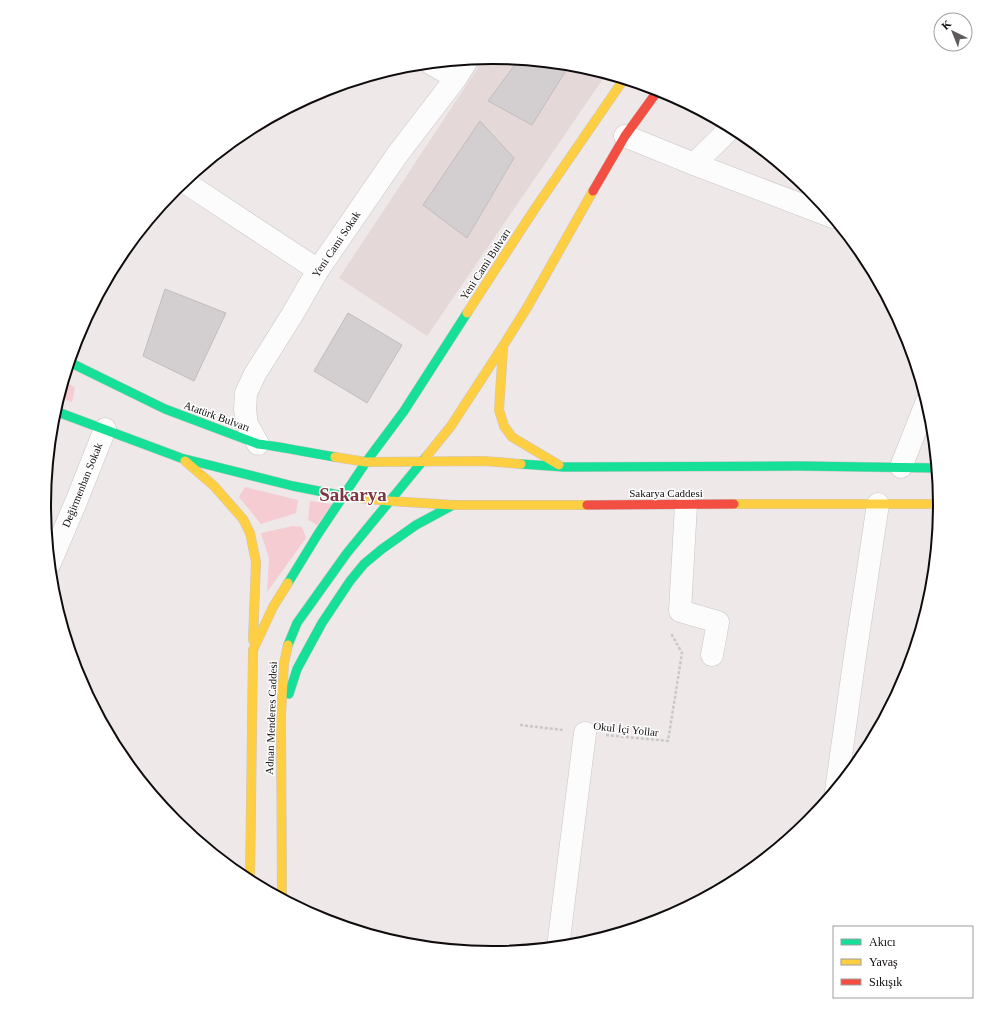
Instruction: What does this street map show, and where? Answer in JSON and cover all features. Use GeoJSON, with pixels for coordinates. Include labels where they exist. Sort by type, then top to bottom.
{"type":"FeatureCollection","features":[{"type":"Feature","properties":{"kind":"main road","name":"Yeni Cami Bulvarı"},"geometry":{"type":"LineString","coordinates":[[344,496],[366,462],[395,424],[534,210],[621,83]]}},
{"type":"Feature","properties":{"kind":"main road"},"geometry":{"type":"LineString","coordinates":[[422,462],[451,426],[503,346],[528,306],[625,136],[655,95]]}},
{"type":"Feature","properties":{"kind":"main road"},"geometry":{"type":"LineString","coordinates":[[503,346],[499,410],[504,426],[512,437],[564,467]]}},
{"type":"Feature","properties":{"kind":"main road","name":"Atatürk Bulvarı"},"geometry":{"type":"LineString","coordinates":[[74,364],[165,410],[258,444],[366,462],[422,462]]}},
{"type":"Feature","properties":{"kind":"main road"},"geometry":{"type":"LineString","coordinates":[[60,413],[181,458],[293,486],[344,496]]}},
{"type":"Feature","properties":{"kind":"main road"},"geometry":{"type":"LineString","coordinates":[[371,440],[395,424]]}},
{"type":"Feature","properties":{"kind":"main road"},"geometry":{"type":"LineString","coordinates":[[328,456],[345,453],[352,450]]}},
{"type":"Feature","properties":{"kind":"main road"},"geometry":{"type":"LineString","coordinates":[[181,458],[214,486],[243,519],[250,533],[256,562],[253,650]]}},
{"type":"Feature","properties":{"kind":"main road"},"geometry":{"type":"LineString","coordinates":[[422,462],[484,461],[564,467],[799,466],[932,468]]}},
{"type":"Feature","properties":{"kind":"main road","name":"Adnan Menderes Caddesi"},"geometry":{"type":"LineString","coordinates":[[282,893],[281,716],[284,663],[288,643],[297,623],[339,564],[422,462]]}},
{"type":"Feature","properties":{"kind":"main road","name":"Adnan Menderes Caddesi"},"geometry":{"type":"LineString","coordinates":[[250,874],[253,650],[273,607],[318,534],[344,496]]}},
{"type":"Feature","properties":{"kind":"main road","name":"Sakarya Caddesi"},"geometry":{"type":"LineString","coordinates":[[344,496],[453,505],[934,504]]}},
{"type":"Feature","properties":{"kind":"main road"},"geometry":{"type":"LineString","coordinates":[[281,716],[297,669],[322,623],[350,581],[364,564],[382,549],[416,524],[453,505]]}},
{"type":"Feature","properties":{"kind":"street","name":"Yeni Cami Sokak"},"geometry":{"type":"LineString","coordinates":[[258,444],[247,424],[244,410],[246,393],[255,374],[318,270],[398,155],[465,64]]}},
{"type":"Feature","properties":{"kind":"street"},"geometry":{"type":"LineString","coordinates":[[437,67],[456,78]]}},
{"type":"Feature","properties":{"kind":"street"},"geometry":{"type":"LineString","coordinates":[[694,164],[727,132]]}},
{"type":"Feature","properties":{"kind":"street"},"geometry":{"type":"LineString","coordinates":[[625,136],[823,213]]}},
{"type":"Feature","properties":{"kind":"street"},"geometry":{"type":"LineString","coordinates":[[188,185],[318,270]]}},
{"type":"Feature","properties":{"kind":"street"},"geometry":{"type":"LineString","coordinates":[[901,467],[924,410]]}},
{"type":"Feature","properties":{"kind":"street","name":"Değirmenhan Sokak"},"geometry":{"type":"LineString","coordinates":[[54,554],[106,429]]}},
{"type":"Feature","properties":{"kind":"street"},"geometry":{"type":"LineString","coordinates":[[837,781],[878,504]]}},
{"type":"Feature","properties":{"kind":"street"},"geometry":{"type":"LineString","coordinates":[[686,505],[680,611],[718,622],[712,655]]}},
{"type":"Feature","properties":{"kind":"street"},"geometry":{"type":"LineString","coordinates":[[559,942],[585,733]]}},
{"type":"Feature","properties":{"kind":"path","name":"Okul İçi Yollar"},"geometry":{"type":"LineString","coordinates":[[520,725],[668,741],[682,653],[672,635],[680,611]]}},
{"type":"Feature","properties":{"kind":"shaded area"},"geometry":{"type":"Polygon","coordinates":[[[480,64],[521,64],[550,67],[603,78],[427,336],[339,278],[480,64]]]}},
{"type":"Feature","properties":{"kind":"shaded area"},"geometry":{"type":"Polygon","coordinates":[[[68,384],[75,387],[72,402],[64,399],[68,384]]]}},
{"type":"Feature","properties":{"kind":"shaded area"},"geometry":{"type":"Polygon","coordinates":[[[245,487],[298,500],[296,513],[261,524],[239,497],[245,487]]]}},
{"type":"Feature","properties":{"kind":"shaded area"},"geometry":{"type":"Polygon","coordinates":[[[310,501],[332,504],[317,525],[308,520],[310,501]]]}},
{"type":"Feature","properties":{"kind":"shaded area"},"geometry":{"type":"Polygon","coordinates":[[[293,526],[302,527],[306,538],[267,592],[269,558],[261,533],[293,526]]]}},
{"type":"Feature","properties":{"kind":"building"},"geometry":{"type":"Polygon","coordinates":[[[515,64],[566,70],[532,125],[488,101],[515,64]]]}},
{"type":"Feature","properties":{"kind":"building"},"geometry":{"type":"Polygon","coordinates":[[[480,121],[514,158],[467,238],[423,205],[480,121]]]}},
{"type":"Feature","properties":{"kind":"building"},"geometry":{"type":"Polygon","coordinates":[[[165,289],[226,313],[194,381],[143,356],[165,289]]]}},
{"type":"Feature","properties":{"kind":"building"},"geometry":{"type":"Polygon","coordinates":[[[348,313],[402,345],[367,403],[314,371],[348,313]]]}},
{"type":"Feature","properties":{"kind":"traffic: fast"},"geometry":{"type":"LineString","coordinates":[[288,583],[318,534],[366,462],[404,411],[467,313]]}},
{"type":"Feature","properties":{"kind":"traffic: fast"},"geometry":{"type":"LineString","coordinates":[[74,364],[165,409],[258,444],[335,457]]}},
{"type":"Feature","properties":{"kind":"traffic: fast"},"geometry":{"type":"LineString","coordinates":[[60,413],[181,458],[293,486],[360,498]]}},
{"type":"Feature","properties":{"kind":"traffic: fast"},"geometry":{"type":"LineString","coordinates":[[288,645],[297,623],[347,553],[426,457]]}},
{"type":"Feature","properties":{"kind":"traffic: fast"},"geometry":{"type":"LineString","coordinates":[[521,464],[564,467],[799,466],[932,468]]}},
{"type":"Feature","properties":{"kind":"traffic: fast"},"geometry":{"type":"LineString","coordinates":[[289,694],[297,669],[322,623],[350,581],[364,564],[382,549],[416,525],[453,505]]}},
{"type":"Feature","properties":{"kind":"traffic: slow"},"geometry":{"type":"LineString","coordinates":[[467,313],[534,210],[621,83]]}},
{"type":"Feature","properties":{"kind":"traffic: slow"},"geometry":{"type":"LineString","coordinates":[[426,457],[451,426],[503,346],[528,306],[593,191]]}},
{"type":"Feature","properties":{"kind":"traffic: slow"},"geometry":{"type":"LineString","coordinates":[[503,348],[499,410],[504,426],[512,437],[559,465]]}},
{"type":"Feature","properties":{"kind":"traffic: slow"},"geometry":{"type":"LineString","coordinates":[[335,457],[366,462],[484,461],[521,464]]}},
{"type":"Feature","properties":{"kind":"traffic: slow"},"geometry":{"type":"LineString","coordinates":[[185,461],[214,486],[243,519],[250,533],[256,562],[253,640]]}},
{"type":"Feature","properties":{"kind":"traffic: slow"},"geometry":{"type":"LineString","coordinates":[[360,498],[453,505],[587,505]]}},
{"type":"Feature","properties":{"kind":"traffic: slow"},"geometry":{"type":"LineString","coordinates":[[734,504],[934,504]]}},
{"type":"Feature","properties":{"kind":"traffic: slow"},"geometry":{"type":"LineString","coordinates":[[250,874],[253,650],[273,607],[288,583]]}},
{"type":"Feature","properties":{"kind":"traffic: slow"},"geometry":{"type":"LineString","coordinates":[[282,893],[281,716],[284,663],[288,645]]}},
{"type":"Feature","properties":{"kind":"traffic: jam"},"geometry":{"type":"LineString","coordinates":[[593,191],[625,136],[655,95]]}},
{"type":"Feature","properties":{"kind":"traffic: jam"},"geometry":{"type":"LineString","coordinates":[[587,505],[734,504]]}},
{"type":"Feature","properties":{"kind":"district","name":"Sakarya"},"geometry":{"type":"Point","coordinates":[353,494]}}]}
